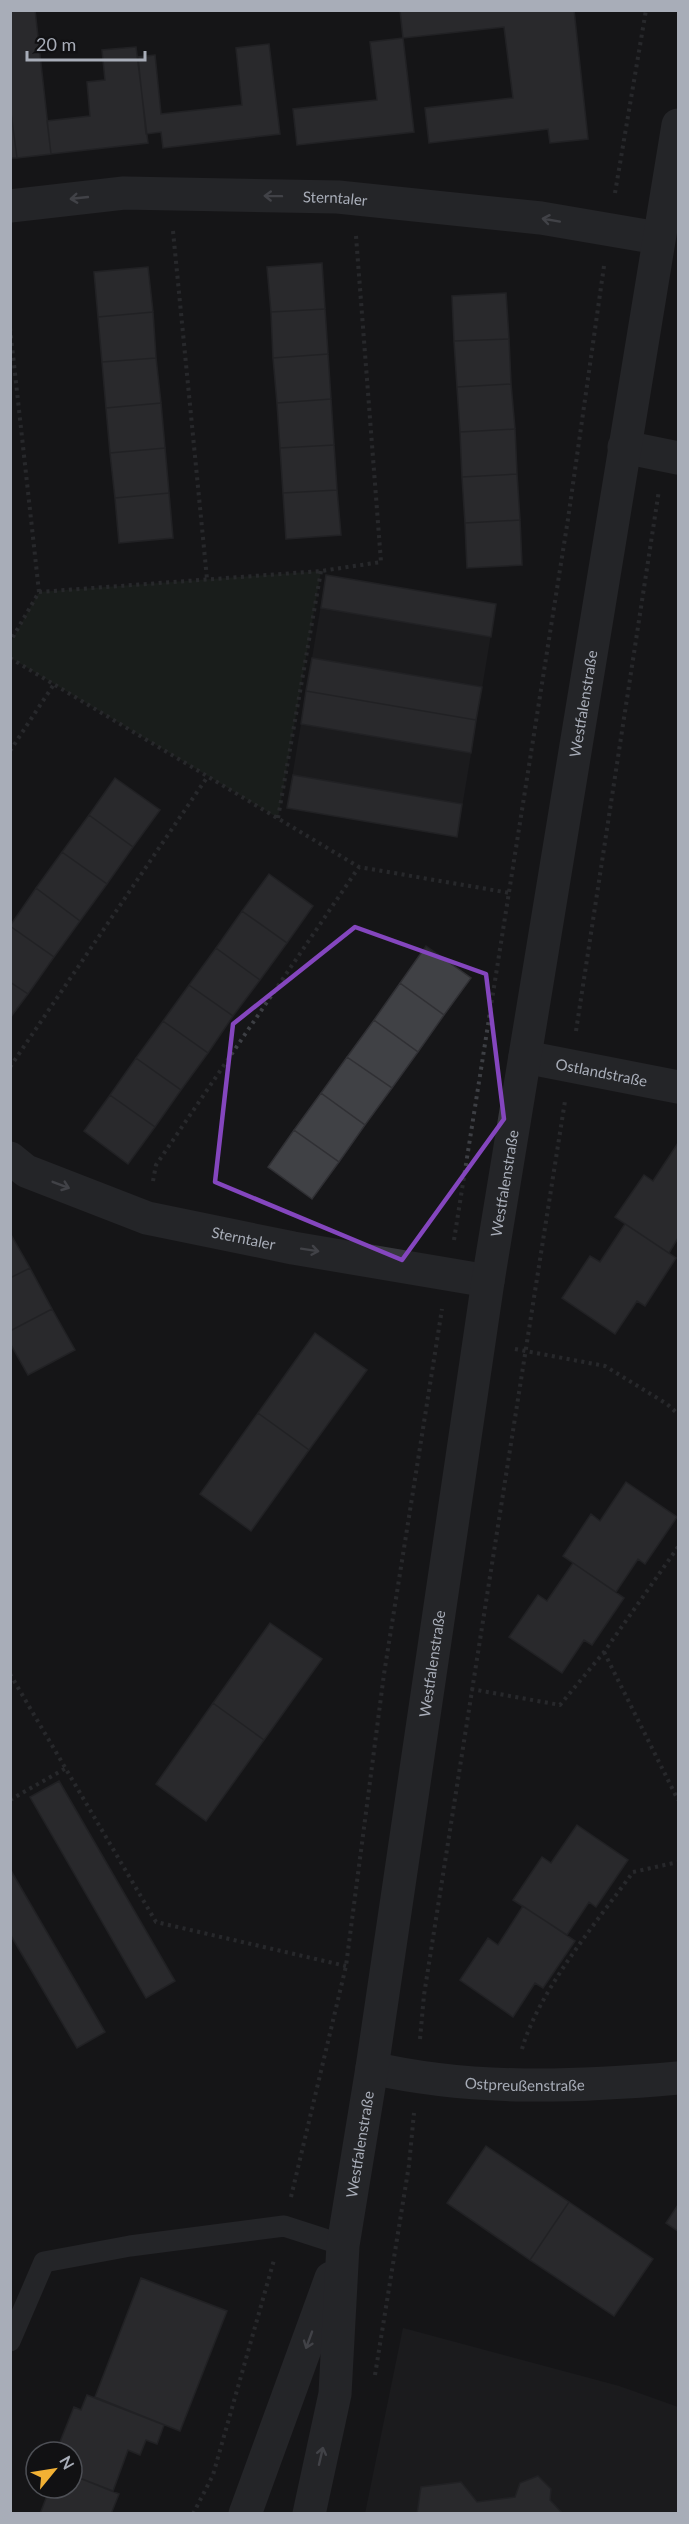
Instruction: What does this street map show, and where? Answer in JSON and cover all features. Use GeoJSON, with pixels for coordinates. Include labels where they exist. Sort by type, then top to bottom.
{"type":"FeatureCollection","features":[{"type":"Feature","properties":{"kind":"street","name":"Westfalenstraße"},"geometry":{"type":"LineString","coordinates":[[309,2514],[335,2394],[343,2246],[372,2068],[488,1281],[678,125]]}},
{"type":"Feature","properties":{"kind":"street","name":"Sterntaler"},"geometry":{"type":"LineString","coordinates":[[10,206],[124,193],[353,199],[541,218],[658,238]]}},
{"type":"Feature","properties":{"kind":"street"},"geometry":{"type":"LineString","coordinates":[[624,447],[671,457]]}},
{"type":"Feature","properties":{"kind":"street","name":"Ostlandstraße"},"geometry":{"type":"LineString","coordinates":[[525,1057],[678,1087]]}},
{"type":"Feature","properties":{"kind":"street","name":"Sterntaler"},"geometry":{"type":"LineString","coordinates":[[10,1158],[26,1172],[147,1218],[293,1248],[488,1281]]}},
{"type":"Feature","properties":{"kind":"street","name":"Ostpreußenstraße"},"geometry":{"type":"LineString","coordinates":[[372,2068],[417,2078],[513,2084],[631,2082],[678,2078]]}},
{"type":"Feature","properties":{"kind":"street","name":"Westfalenstraße"},"geometry":{"type":"LineString","coordinates":[[245,2514],[343,2246]]}},
{"type":"Feature","properties":{"kind":"lane"},"geometry":{"type":"LineString","coordinates":[[10,2341],[44,2262],[130,2246],[284,2226],[343,2246]]}},
{"type":"Feature","properties":{"kind":"path"},"geometry":{"type":"LineString","coordinates":[[170,194],[207,579]]}},
{"type":"Feature","properties":{"kind":"path"},"geometry":{"type":"LineString","coordinates":[[39,592],[321,571],[381,562],[353,199]]}},
{"type":"Feature","properties":{"kind":"path"},"geometry":{"type":"LineString","coordinates":[[10,328],[39,592],[10,642]]}},
{"type":"Feature","properties":{"kind":"path"},"geometry":{"type":"LineString","coordinates":[[375,2379],[409,2165],[424,1995],[471,1689],[671,457]]}},
{"type":"Feature","properties":{"kind":"path"},"geometry":{"type":"LineString","coordinates":[[278,818],[321,571]]}},
{"type":"Feature","properties":{"kind":"path"},"geometry":{"type":"LineString","coordinates":[[10,658],[359,867],[510,893]]}},
{"type":"Feature","properties":{"kind":"path"},"geometry":{"type":"LineString","coordinates":[[10,751],[54,684]]}},
{"type":"Feature","properties":{"kind":"path"},"geometry":{"type":"LineString","coordinates":[[10,1067],[208,776]]}},
{"type":"Feature","properties":{"kind":"path"},"geometry":{"type":"LineString","coordinates":[[147,1218],[156,1165],[359,867]]}},
{"type":"Feature","properties":{"kind":"path"},"geometry":{"type":"LineString","coordinates":[[525,1351],[605,1366],[667,1404],[678,1414]]}},
{"type":"Feature","properties":{"kind":"path"},"geometry":{"type":"LineString","coordinates":[[471,1689],[560,1705],[604,1653],[678,1547]]}},
{"type":"Feature","properties":{"kind":"path"},"geometry":{"type":"LineString","coordinates":[[604,1653],[678,1800]]}},
{"type":"Feature","properties":{"kind":"path"},"geometry":{"type":"LineString","coordinates":[[10,1674],[156,1922],[346,1966]]}},
{"type":"Feature","properties":{"kind":"path"},"geometry":{"type":"LineString","coordinates":[[10,1800],[66,1768]]}},
{"type":"Feature","properties":{"kind":"path"},"geometry":{"type":"LineString","coordinates":[[513,2084],[528,2029],[550,1991],[633,1872],[678,1862]]}},
{"type":"Feature","properties":{"kind":"highlighted area"},"geometry":{"type":"Polygon","coordinates":[[[355,927],[486,974],[504,1119],[402,1260],[215,1182],[233,1024],[355,927]]]}},
{"type":"Feature","properties":{"kind":"shaded area"},"geometry":{"type":"Polygon","coordinates":[[[321,571],[278,818],[11,658],[11,642],[39,592],[321,571]]]}},
{"type":"Feature","properties":{"kind":"shaded area"},"geometry":{"type":"Polygon","coordinates":[[[326,575],[496,604],[457,837],[287,808],[326,575]]]}},
{"type":"Feature","properties":{"kind":"shaded area"},"geometry":{"type":"Polygon","coordinates":[[[403,2328],[619,2386],[678,2407],[678,2513],[365,2514],[403,2328]]]}},
{"type":"Feature","properties":{"kind":"building"},"geometry":{"type":"Polygon","coordinates":[[[10,10],[35,10],[51,154],[17,158],[10,105],[10,10]]]}},
{"type":"Feature","properties":{"kind":"building"},"geometry":{"type":"Polygon","coordinates":[[[400,10],[574,10],[588,139],[550,143],[548,129],[429,143],[425,108],[513,98],[504,27],[403,38],[400,10]]]}},
{"type":"Feature","properties":{"kind":"building"},"geometry":{"type":"Polygon","coordinates":[[[403,38],[414,132],[297,145],[293,109],[377,100],[370,42],[403,38]]]}},
{"type":"Feature","properties":{"kind":"building"},"geometry":{"type":"Polygon","coordinates":[[[269,44],[280,134],[163,148],[161,132],[146,134],[138,57],[155,55],[161,114],[242,105],[236,48],[269,44]]]}},
{"type":"Feature","properties":{"kind":"building"},"geometry":{"type":"Polygon","coordinates":[[[136,47],[148,143],[51,154],[47,121],[90,116],[87,82],[105,80],[102,50],[136,47]]]}},
{"type":"Feature","properties":{"kind":"building"},"geometry":{"type":"Polygon","coordinates":[[[10,105],[17,158],[10,158],[10,105]]]}},
{"type":"Feature","properties":{"kind":"building"},"geometry":{"type":"Polygon","coordinates":[[[322,263],[325,309],[271,312],[267,267],[322,263]]]}},
{"type":"Feature","properties":{"kind":"building"},"geometry":{"type":"Polygon","coordinates":[[[148,267],[153,312],[98,317],[94,272],[148,267]]]}},
{"type":"Feature","properties":{"kind":"building"},"geometry":{"type":"Polygon","coordinates":[[[506,293],[509,339],[454,341],[452,296],[506,293]]]}},
{"type":"Feature","properties":{"kind":"building"},"geometry":{"type":"Polygon","coordinates":[[[325,309],[328,354],[273,358],[271,312],[325,309]]]}},
{"type":"Feature","properties":{"kind":"building"},"geometry":{"type":"Polygon","coordinates":[[[153,312],[156,358],[102,362],[98,317],[153,312]]]}},
{"type":"Feature","properties":{"kind":"building"},"geometry":{"type":"Polygon","coordinates":[[[509,339],[511,384],[457,387],[454,341],[509,339]]]}},
{"type":"Feature","properties":{"kind":"building"},"geometry":{"type":"Polygon","coordinates":[[[328,354],[331,399],[277,403],[273,358],[328,354]]]}},
{"type":"Feature","properties":{"kind":"building"},"geometry":{"type":"Polygon","coordinates":[[[156,358],[161,403],[106,408],[102,362],[156,358]]]}},
{"type":"Feature","properties":{"kind":"building"},"geometry":{"type":"Polygon","coordinates":[[[511,384],[515,429],[460,432],[457,387],[511,384]]]}},
{"type":"Feature","properties":{"kind":"building"},"geometry":{"type":"Polygon","coordinates":[[[331,399],[334,445],[280,448],[277,403],[331,399]]]}},
{"type":"Feature","properties":{"kind":"building"},"geometry":{"type":"Polygon","coordinates":[[[161,403],[165,448],[110,453],[106,408],[161,403]]]}},
{"type":"Feature","properties":{"kind":"building"},"geometry":{"type":"Polygon","coordinates":[[[515,429],[517,474],[462,477],[460,432],[515,429]]]}},
{"type":"Feature","properties":{"kind":"building"},"geometry":{"type":"Polygon","coordinates":[[[334,445],[337,490],[283,493],[280,448],[334,445]]]}},
{"type":"Feature","properties":{"kind":"building"},"geometry":{"type":"Polygon","coordinates":[[[165,448],[169,493],[115,498],[110,453],[165,448]]]}},
{"type":"Feature","properties":{"kind":"building"},"geometry":{"type":"Polygon","coordinates":[[[517,474],[520,520],[465,523],[462,477],[517,474]]]}},
{"type":"Feature","properties":{"kind":"building"},"geometry":{"type":"Polygon","coordinates":[[[337,490],[341,535],[286,539],[283,493],[337,490]]]}},
{"type":"Feature","properties":{"kind":"building"},"geometry":{"type":"Polygon","coordinates":[[[169,493],[173,538],[119,543],[115,498],[169,493]]]}},
{"type":"Feature","properties":{"kind":"building"},"geometry":{"type":"Polygon","coordinates":[[[520,520],[522,565],[467,568],[465,523],[520,520]]]}},
{"type":"Feature","properties":{"kind":"building"},"geometry":{"type":"Polygon","coordinates":[[[326,575],[496,604],[491,637],[321,608],[326,575]]]}},
{"type":"Feature","properties":{"kind":"building"},"geometry":{"type":"Polygon","coordinates":[[[312,658],[482,687],[476,720],[306,691],[312,658]]]}},
{"type":"Feature","properties":{"kind":"building"},"geometry":{"type":"Polygon","coordinates":[[[306,691],[476,720],[471,753],[301,724],[306,691]]]}},
{"type":"Feature","properties":{"kind":"building"},"geometry":{"type":"Polygon","coordinates":[[[293,775],[462,804],[457,837],[287,808],[293,775]]]}},
{"type":"Feature","properties":{"kind":"building"},"geometry":{"type":"Polygon","coordinates":[[[115,778],[160,810],[133,847],[89,815],[115,778]]]}},
{"type":"Feature","properties":{"kind":"building"},"geometry":{"type":"Polygon","coordinates":[[[89,815],[133,847],[107,884],[62,852],[89,815]]]}},
{"type":"Feature","properties":{"kind":"building"},"geometry":{"type":"Polygon","coordinates":[[[62,852],[107,884],[80,921],[36,888],[62,852]]]}},
{"type":"Feature","properties":{"kind":"building"},"geometry":{"type":"Polygon","coordinates":[[[269,874],[313,906],[287,943],[242,911],[269,874]]]}},
{"type":"Feature","properties":{"kind":"building"},"geometry":{"type":"Polygon","coordinates":[[[36,888],[80,921],[54,957],[10,926],[36,888]]]}},
{"type":"Feature","properties":{"kind":"building"},"geometry":{"type":"Polygon","coordinates":[[[242,911],[287,943],[260,980],[216,948],[242,911]]]}},
{"type":"Feature","properties":{"kind":"building"},"geometry":{"type":"Polygon","coordinates":[[[10,926],[54,957],[28,994],[10,982],[10,926]]]}},
{"type":"Feature","properties":{"kind":"building"},"geometry":{"type":"Polygon","coordinates":[[[426,946],[471,978],[444,1015],[400,983],[426,946]]]}},
{"type":"Feature","properties":{"kind":"building"},"geometry":{"type":"Polygon","coordinates":[[[216,948],[260,980],[233,1016],[189,985],[216,948]]]}},
{"type":"Feature","properties":{"kind":"building"},"geometry":{"type":"Polygon","coordinates":[[[10,982],[28,994],[10,1018],[10,982]]]}},
{"type":"Feature","properties":{"kind":"building"},"geometry":{"type":"Polygon","coordinates":[[[400,983],[444,1015],[418,1052],[374,1020],[400,983]]]}},
{"type":"Feature","properties":{"kind":"building"},"geometry":{"type":"Polygon","coordinates":[[[189,985],[233,1016],[208,1053],[163,1021],[189,985]]]}},
{"type":"Feature","properties":{"kind":"building"},"geometry":{"type":"Polygon","coordinates":[[[374,1020],[418,1052],[392,1088],[347,1057],[374,1020]]]}},
{"type":"Feature","properties":{"kind":"building"},"geometry":{"type":"Polygon","coordinates":[[[163,1021],[208,1053],[181,1090],[136,1058],[163,1021]]]}},
{"type":"Feature","properties":{"kind":"building"},"geometry":{"type":"Polygon","coordinates":[[[347,1057],[392,1088],[365,1125],[321,1093],[347,1057]]]}},
{"type":"Feature","properties":{"kind":"building"},"geometry":{"type":"Polygon","coordinates":[[[136,1058],[181,1090],[155,1127],[110,1095],[136,1058]]]}},
{"type":"Feature","properties":{"kind":"building"},"geometry":{"type":"Polygon","coordinates":[[[321,1093],[365,1125],[339,1162],[294,1130],[321,1093]]]}},
{"type":"Feature","properties":{"kind":"building"},"geometry":{"type":"Polygon","coordinates":[[[110,1095],[155,1127],[128,1164],[84,1131],[110,1095]]]}},
{"type":"Feature","properties":{"kind":"building"},"geometry":{"type":"Polygon","coordinates":[[[294,1130],[339,1162],[312,1199],[268,1167],[294,1130]]]}},
{"type":"Feature","properties":{"kind":"building"},"geometry":{"type":"Polygon","coordinates":[[[678,1143],[678,1238],[669,1253],[615,1217],[644,1175],[653,1181],[678,1143]]]}},
{"type":"Feature","properties":{"kind":"building"},"geometry":{"type":"Polygon","coordinates":[[[625,1224],[676,1258],[645,1306],[637,1301],[615,1334],[562,1298],[590,1256],[600,1262],[625,1224]]]}},
{"type":"Feature","properties":{"kind":"building"},"geometry":{"type":"Polygon","coordinates":[[[10,1233],[30,1268],[10,1278],[10,1233]]]}},
{"type":"Feature","properties":{"kind":"building"},"geometry":{"type":"Polygon","coordinates":[[[30,1268],[52,1309],[10,1331],[10,1278],[30,1268]]]}},
{"type":"Feature","properties":{"kind":"building"},"geometry":{"type":"Polygon","coordinates":[[[52,1309],[75,1350],[28,1375],[10,1343],[10,1331],[52,1309]]]}},
{"type":"Feature","properties":{"kind":"building"},"geometry":{"type":"Polygon","coordinates":[[[315,1333],[367,1370],[309,1450],[258,1413],[315,1333]]]}},
{"type":"Feature","properties":{"kind":"building"},"geometry":{"type":"Polygon","coordinates":[[[258,1413],[309,1450],[251,1531],[200,1494],[258,1413]]]}},
{"type":"Feature","properties":{"kind":"building"},"geometry":{"type":"Polygon","coordinates":[[[626,1482],[677,1517],[645,1564],[638,1559],[616,1592],[563,1556],[591,1514],[600,1521],[626,1482]]]}},
{"type":"Feature","properties":{"kind":"building"},"geometry":{"type":"Polygon","coordinates":[[[573,1563],[624,1598],[592,1645],[584,1640],[562,1673],[509,1637],[538,1595],[547,1601],[573,1563]]]}},
{"type":"Feature","properties":{"kind":"building"},"geometry":{"type":"Polygon","coordinates":[[[270,1623],[322,1659],[264,1740],[213,1703],[270,1623]]]}},
{"type":"Feature","properties":{"kind":"building"},"geometry":{"type":"Polygon","coordinates":[[[213,1703],[264,1740],[206,1821],[156,1784],[213,1703]]]}},
{"type":"Feature","properties":{"kind":"building"},"geometry":{"type":"Polygon","coordinates":[[[59,1781],[175,1981],[146,1998],[30,1797],[59,1781]]]}},
{"type":"Feature","properties":{"kind":"building"},"geometry":{"type":"Polygon","coordinates":[[[577,1825],[628,1860],[596,1907],[589,1902],[567,1935],[513,1900],[542,1857],[551,1863],[577,1825]]]}},
{"type":"Feature","properties":{"kind":"building"},"geometry":{"type":"Polygon","coordinates":[[[10,1869],[105,2032],[77,2048],[10,1934],[10,1869]]]}},
{"type":"Feature","properties":{"kind":"building"},"geometry":{"type":"Polygon","coordinates":[[[523,1906],[575,1941],[543,1988],[535,1983],[513,2017],[460,1980],[488,1938],[498,1945],[523,1906]]]}},
{"type":"Feature","properties":{"kind":"building"},"geometry":{"type":"Polygon","coordinates":[[[486,2146],[569,2202],[530,2260],[447,2203],[486,2146]]]}},
{"type":"Feature","properties":{"kind":"building"},"geometry":{"type":"Polygon","coordinates":[[[569,2202],[653,2259],[614,2316],[530,2260],[569,2202]]]}},
{"type":"Feature","properties":{"kind":"building"},"geometry":{"type":"Polygon","coordinates":[[[678,2205],[678,2231],[666,2223],[678,2205]]]}},
{"type":"Feature","properties":{"kind":"building"},"geometry":{"type":"Polygon","coordinates":[[[141,2278],[227,2311],[180,2431],[95,2397],[141,2278]]]}},
{"type":"Feature","properties":{"kind":"building"},"geometry":{"type":"Polygon","coordinates":[[[87,2395],[164,2425],[157,2444],[146,2440],[140,2455],[128,2450],[113,2491],[84,2480],[84,2440],[61,2440],[74,2407],[81,2410],[87,2395]]]}},
{"type":"Feature","properties":{"kind":"building"},"geometry":{"type":"Polygon","coordinates":[[[538,2476],[551,2489],[550,2500],[563,2514],[417,2514],[421,2487],[461,2482],[477,2502],[515,2497],[520,2483],[538,2476]]]}},
{"type":"Feature","properties":{"kind":"building"},"geometry":{"type":"Polygon","coordinates":[[[84,2480],[119,2494],[111,2514],[40,2514],[45,2500],[84,2500],[84,2480]]]}}]}
